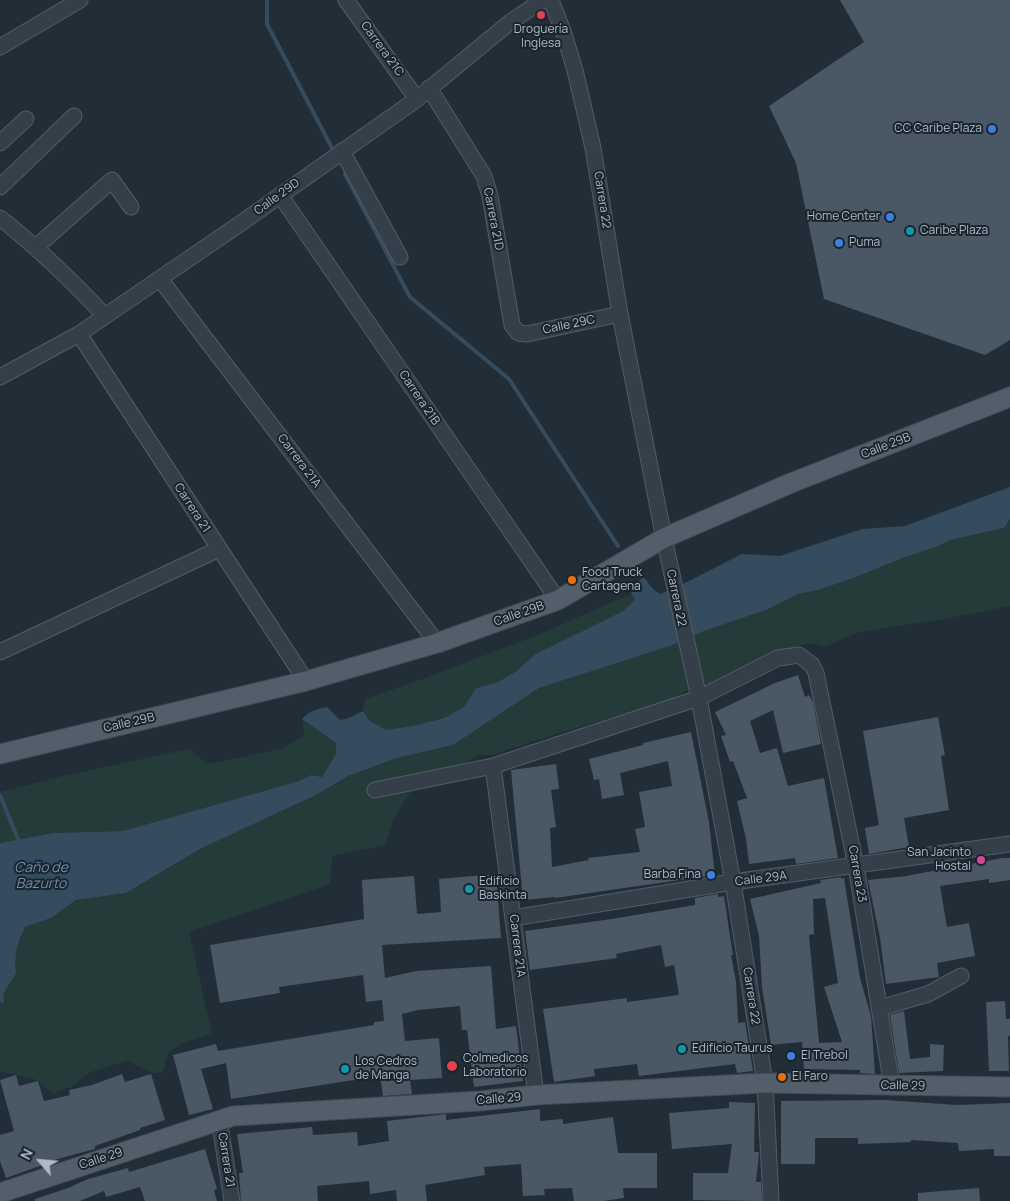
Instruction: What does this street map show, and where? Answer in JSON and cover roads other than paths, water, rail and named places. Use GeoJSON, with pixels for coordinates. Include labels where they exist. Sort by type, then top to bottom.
{"type":"FeatureCollection","features":[{"type":"Feature","properties":{"kind":"main road","name":"Calle 29B"},"geometry":{"type":"LineString","coordinates":[[0,754],[306,681],[437,643],[558,600],[664,538],[791,483],[1010,398]]}},
{"type":"Feature","properties":{"kind":"main road","name":"Calle 29"},"geometry":{"type":"LineString","coordinates":[[1,1194],[232,1116],[480,1101],[536,1095],[765,1083],[1010,1087]]}},
{"type":"Feature","properties":{"kind":"street"},"geometry":{"type":"LineString","coordinates":[[0,47],[80,0]]}},
{"type":"Feature","properties":{"kind":"street","name":"Carrera 21C"},"geometry":{"type":"LineString","coordinates":[[346,0],[417,99]]}},
{"type":"Feature","properties":{"kind":"street","name":"Calle 29D"},"geometry":{"type":"LineString","coordinates":[[0,377],[79,334],[160,279],[417,99],[508,23],[543,0]]}},
{"type":"Feature","properties":{"kind":"street","name":"Carrera 22"},"geometry":{"type":"LineString","coordinates":[[551,0],[575,70],[593,148],[620,314],[669,563],[697,691],[733,882],[765,1083],[771,1201]]}},
{"type":"Feature","properties":{"kind":"street","name":"Carrera 21D"},"geometry":{"type":"LineString","coordinates":[[429,88],[484,176],[490,196],[512,325],[518,333]]}},
{"type":"Feature","properties":{"kind":"street"},"geometry":{"type":"LineString","coordinates":[[0,188],[74,116]]}},
{"type":"Feature","properties":{"kind":"street"},"geometry":{"type":"LineString","coordinates":[[0,143],[26,119]]}},
{"type":"Feature","properties":{"kind":"street"},"geometry":{"type":"LineString","coordinates":[[342,151],[400,257]]}},
{"type":"Feature","properties":{"kind":"street"},"geometry":{"type":"LineString","coordinates":[[36,247],[112,180],[131,207]]}},
{"type":"Feature","properties":{"kind":"street","name":"Carrera 21B"},"geometry":{"type":"LineString","coordinates":[[280,195],[558,600]]}},
{"type":"Feature","properties":{"kind":"street"},"geometry":{"type":"LineString","coordinates":[[0,218],[36,247],[105,316]]}},
{"type":"Feature","properties":{"kind":"street","name":"Carrera 21A"},"geometry":{"type":"LineString","coordinates":[[160,279],[437,643]]}},
{"type":"Feature","properties":{"kind":"street","name":"Calle 29C"},"geometry":{"type":"LineString","coordinates":[[518,333],[527,334],[620,314]]}},
{"type":"Feature","properties":{"kind":"street","name":"Carrera 21"},"geometry":{"type":"LineString","coordinates":[[79,334],[306,681]]}},
{"type":"Feature","properties":{"kind":"street"},"geometry":{"type":"LineString","coordinates":[[0,652],[219,549]]}},
{"type":"Feature","properties":{"kind":"street","name":"Carrera 23"},"geometry":{"type":"LineString","coordinates":[[697,691],[778,658],[799,655],[812,665],[816,673],[856,866],[892,1086]]}},
{"type":"Feature","properties":{"kind":"street"},"geometry":{"type":"LineString","coordinates":[[375,790],[494,766],[697,691]]}},
{"type":"Feature","properties":{"kind":"street","name":"Carrera 21A"},"geometry":{"type":"LineString","coordinates":[[494,766],[536,1095]]}},
{"type":"Feature","properties":{"kind":"street","name":"Calle 29A"},"geometry":{"type":"LineString","coordinates":[[513,918],[733,882],[1010,844]]}},
{"type":"Feature","properties":{"kind":"street"},"geometry":{"type":"LineString","coordinates":[[880,1008],[928,994],[961,976]]}},
{"type":"Feature","properties":{"kind":"street","name":"Carrera 21"},"geometry":{"type":"LineString","coordinates":[[219,1119],[232,1201]]}},
{"type":"Feature","properties":{"kind":"water","name":"Caño de Bazurto"},"geometry":{"type":"Polygon","coordinates":[[[1010,487],[1010,519],[1004,528],[950,540],[939,546],[905,557],[853,578],[818,590],[798,594],[766,610],[704,631],[670,646],[539,688],[453,745],[397,758],[348,776],[316,795],[200,849],[126,893],[76,900],[51,918],[25,927],[17,949],[16,973],[4,993],[3,1005],[0,1001],[0,843],[53,833],[123,831],[299,781],[311,775],[322,777],[336,754],[336,743],[302,719],[313,711],[327,707],[340,720],[363,711],[370,721],[386,730],[413,726],[444,718],[464,707],[476,688],[496,683],[517,671],[534,655],[623,611],[635,599],[631,594],[636,583],[644,577],[653,589],[660,594],[742,554],[780,556],[862,529],[905,526],[1010,487]]]}},
{"type":"Feature","properties":{"kind":"waterway"},"geometry":{"type":"LineString","coordinates":[[267,0],[267,24],[332,148]]}},
{"type":"Feature","properties":{"kind":"waterway"},"geometry":{"type":"LineString","coordinates":[[345,174],[410,297],[509,379],[618,546]]}},
{"type":"Feature","properties":{"kind":"waterway"},"geometry":{"type":"LineString","coordinates":[[0,795],[18,839]]}},
{"type":"Feature","properties":{"kind":"place","name":"Droguería Inglesa"},"geometry":{"type":"Point","coordinates":[541,15]}},
{"type":"Feature","properties":{"kind":"place","name":"CC Caribe Plaza"},"geometry":{"type":"Point","coordinates":[992,129]}},
{"type":"Feature","properties":{"kind":"place","name":"Home Center"},"geometry":{"type":"Point","coordinates":[890,217]}},
{"type":"Feature","properties":{"kind":"place","name":"Caribe Plaza"},"geometry":{"type":"Point","coordinates":[910,231]}},
{"type":"Feature","properties":{"kind":"place","name":"Puma"},"geometry":{"type":"Point","coordinates":[839,243]}},
{"type":"Feature","properties":{"kind":"place","name":"Food Truck Cartagena"},"geometry":{"type":"Point","coordinates":[572,580]}},
{"type":"Feature","properties":{"kind":"place","name":"San Jacinto Hostal"},"geometry":{"type":"Point","coordinates":[981,860]}},
{"type":"Feature","properties":{"kind":"place","name":"Barba Fina"},"geometry":{"type":"Point","coordinates":[711,875]}},
{"type":"Feature","properties":{"kind":"place","name":"Edificio Baskinta"},"geometry":{"type":"Point","coordinates":[469,889]}},
{"type":"Feature","properties":{"kind":"place","name":"Edificio Taurus"},"geometry":{"type":"Point","coordinates":[682,1049]}},
{"type":"Feature","properties":{"kind":"place","name":"El Trebol"},"geometry":{"type":"Point","coordinates":[791,1056]}},
{"type":"Feature","properties":{"kind":"place","name":"Colmedicos Laboratorio"},"geometry":{"type":"Point","coordinates":[452,1066]}},
{"type":"Feature","properties":{"kind":"place","name":"Los Cedros de Manga"},"geometry":{"type":"Point","coordinates":[345,1069]}},
{"type":"Feature","properties":{"kind":"place","name":"El Faro"},"geometry":{"type":"Point","coordinates":[782,1077]}}]}
